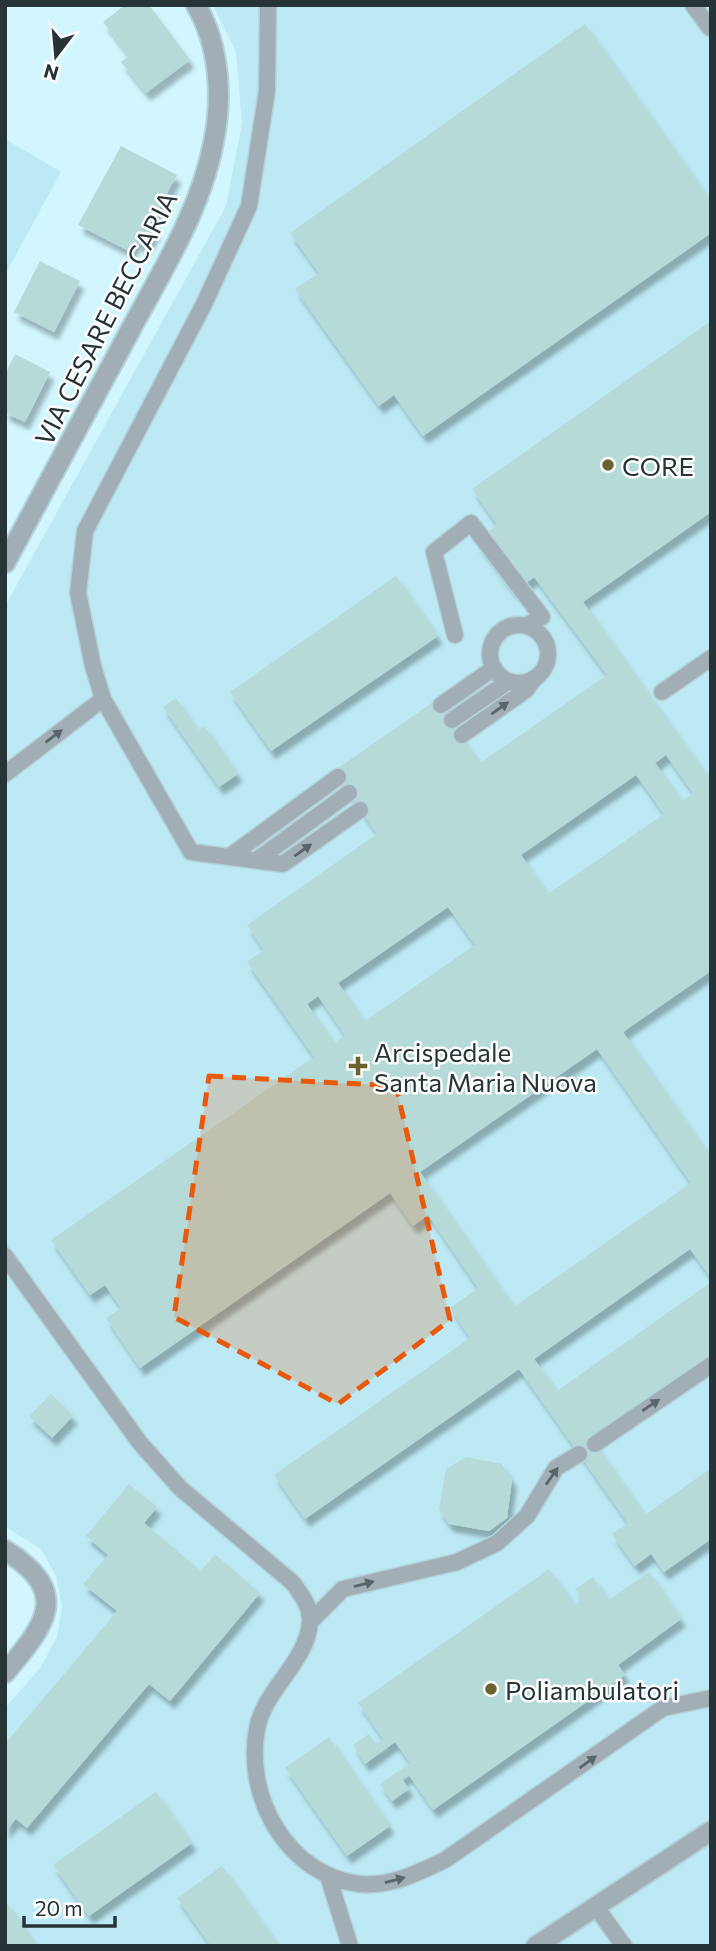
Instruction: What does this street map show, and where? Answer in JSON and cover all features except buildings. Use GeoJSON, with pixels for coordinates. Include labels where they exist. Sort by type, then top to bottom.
{"type":"FeatureCollection","features":[{"type":"Feature","properties":{"kind":"street","name":"VIA CESARE BECCARIA"},"geometry":{"type":"LineString","coordinates":[[5,564],[166,264],[197,199],[213,148],[218,102],[211,44],[196,5]]}},
{"type":"Feature","properties":{"kind":"street"},"geometry":{"type":"LineString","coordinates":[[5,1550],[25,1563],[38,1578],[44,1591],[46,1613],[40,1631],[5,1673]]}},
{"type":"Feature","properties":{"kind":"street"},"geometry":{"type":"LineString","coordinates":[[536,1946],[711,1831]]}},
{"type":"Feature","properties":{"kind":"lane"},"geometry":{"type":"LineString","coordinates":[[268,5],[267,91],[248,206],[204,304],[85,531],[78,593],[93,666],[103,699],[191,852],[284,864],[360,810]]}},
{"type":"Feature","properties":{"kind":"lane"},"geometry":{"type":"LineString","coordinates":[[693,5],[710,28]]}},
{"type":"Feature","properties":{"kind":"lane"},"geometry":{"type":"LineString","coordinates":[[455,635],[434,552],[471,523],[542,617],[527,625]]}},
{"type":"Feature","properties":{"kind":"lane"},"geometry":{"type":"LineString","coordinates":[[517,624],[527,625],[543,636],[549,654],[542,673],[534,679],[526,682],[509,681],[494,668],[490,649],[499,632],[517,624]]}},
{"type":"Feature","properties":{"kind":"lane"},"geometry":{"type":"LineString","coordinates":[[663,692],[711,658]]}},
{"type":"Feature","properties":{"kind":"lane"},"geometry":{"type":"LineString","coordinates":[[441,705],[494,668]]}},
{"type":"Feature","properties":{"kind":"lane"},"geometry":{"type":"LineString","coordinates":[[462,735],[526,690],[534,679]]}},
{"type":"Feature","properties":{"kind":"lane"},"geometry":{"type":"LineString","coordinates":[[452,720],[509,681]]}},
{"type":"Feature","properties":{"kind":"lane"},"geometry":{"type":"LineString","coordinates":[[5,774],[103,699]]}},
{"type":"Feature","properties":{"kind":"lane"},"geometry":{"type":"LineString","coordinates":[[229,857],[338,777]]}},
{"type":"Feature","properties":{"kind":"lane"},"geometry":{"type":"LineString","coordinates":[[257,860],[349,793]]}},
{"type":"Feature","properties":{"kind":"lane"},"geometry":{"type":"LineString","coordinates":[[5,1256],[140,1443],[180,1488],[293,1583],[306,1602],[310,1622]]}},
{"type":"Feature","properties":{"kind":"lane"},"geometry":{"type":"LineString","coordinates":[[595,1444],[711,1365]]}},
{"type":"Feature","properties":{"kind":"lane"},"geometry":{"type":"LineString","coordinates":[[579,1454],[556,1468],[527,1516],[497,1543],[457,1562],[343,1589],[310,1622],[299,1654],[268,1696],[257,1727],[253,1761],[259,1796],[273,1827],[303,1858],[328,1876],[359,1884],[384,1884],[409,1877],[445,1860],[663,1708],[711,1698]]}},
{"type":"Feature","properties":{"kind":"lane"},"geometry":{"type":"LineString","coordinates":[[328,1876],[350,1946]]}},
{"type":"Feature","properties":{"kind":"lane"},"geometry":{"type":"LineString","coordinates":[[596,1907],[624,1946]]}},
{"type":"Feature","properties":{"kind":"highlighted area"},"geometry":{"type":"Polygon","coordinates":[[[209,1076],[396,1086],[450,1320],[338,1404],[174,1317],[209,1076]]]}},
{"type":"Feature","properties":{"kind":"shaded area","name":"Arcispedale Santa Maria Nuova"},"geometry":{"type":"Polygon","coordinates":[[[213,5],[711,5],[711,1946],[5,1946],[5,1708],[40,1668],[57,1637],[62,1607],[56,1576],[41,1549],[5,1527],[5,606],[226,206],[242,123],[236,52],[213,5]]]}},
{"type":"Feature","properties":{"kind":"shaded area"},"geometry":{"type":"Polygon","coordinates":[[[5,139],[61,172],[5,275],[5,139]]]}},
{"type":"Feature","properties":{"kind":"place","name":"CORE"},"geometry":{"type":"Point","coordinates":[608,465]}},
{"type":"Feature","properties":{"kind":"place","name":"Arcispedale Santa Maria Nuova"},"geometry":{"type":"Point","coordinates":[358,1066]}},
{"type":"Feature","properties":{"kind":"place","name":"Poliambulatori"},"geometry":{"type":"Point","coordinates":[491,1689]}}]}
